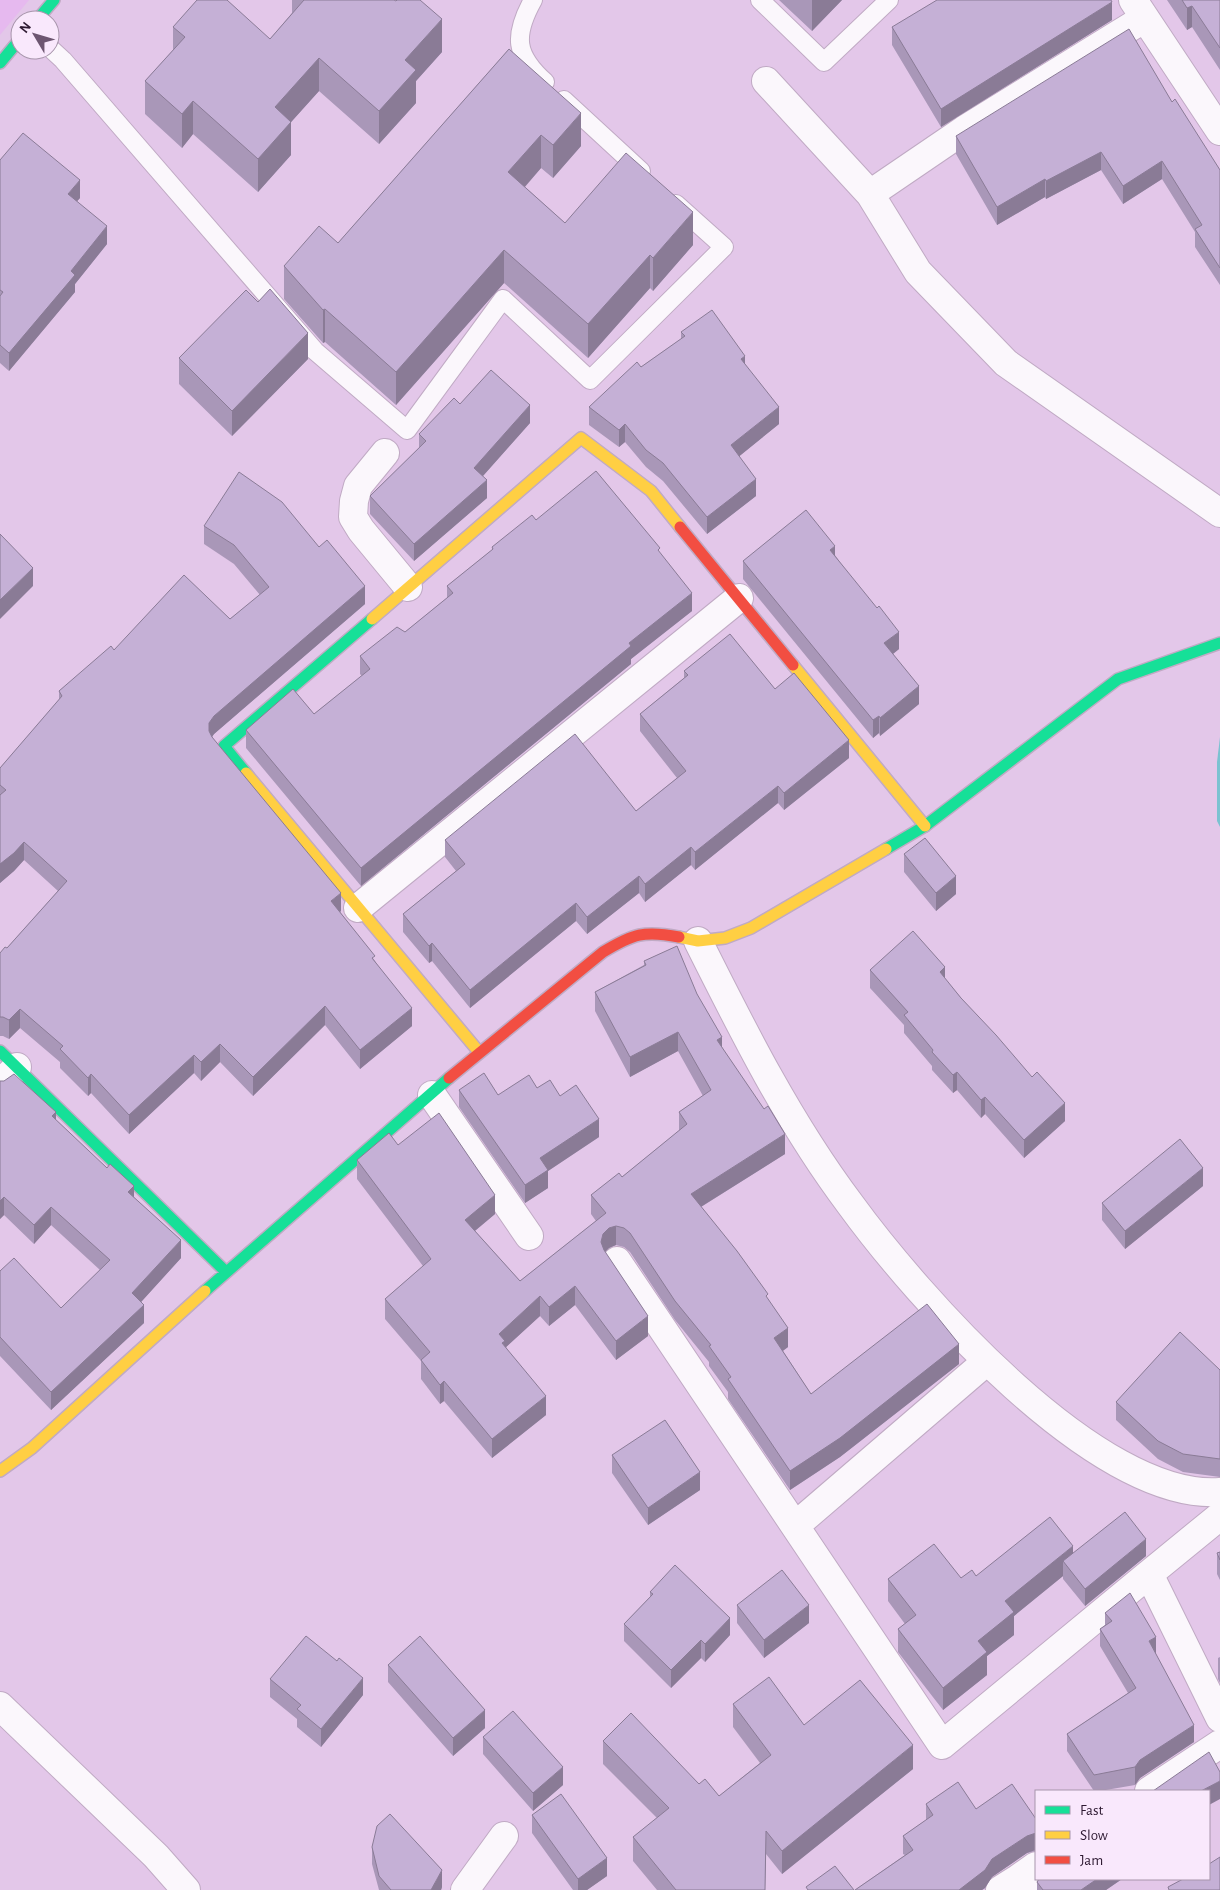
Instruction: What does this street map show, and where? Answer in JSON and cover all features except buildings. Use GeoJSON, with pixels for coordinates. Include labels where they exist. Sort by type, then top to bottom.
{"type":"FeatureCollection","features":[{"type":"Feature","properties":{"kind":"street"},"geometry":{"type":"LineString","coordinates":[[46,10],[54,0]]}},
{"type":"Feature","properties":{"kind":"street"},"geometry":{"type":"LineString","coordinates":[[870,194],[1139,9],[1212,104],[1220,131]]}},
{"type":"Feature","properties":{"kind":"street"},"geometry":{"type":"LineString","coordinates":[[0,63],[10,51]]}},
{"type":"Feature","properties":{"kind":"street"},"geometry":{"type":"LineString","coordinates":[[766,80],[870,194],[918,272],[1006,363],[1220,512]]}},
{"type":"Feature","properties":{"kind":"street"},"geometry":{"type":"LineString","coordinates":[[479,1052],[224,746],[581,438],[651,491],[926,826]]}},
{"type":"Feature","properties":{"kind":"street"},"geometry":{"type":"LineString","coordinates":[[384,453],[358,486],[354,501],[353,517],[361,530],[408,587]]}},
{"type":"Feature","properties":{"kind":"street"},"geometry":{"type":"LineString","coordinates":[[358,908],[739,598]]}},
{"type":"Feature","properties":{"kind":"street"},"geometry":{"type":"LineString","coordinates":[[0,1471],[32,1448],[226,1272],[432,1095],[479,1052],[603,952],[628,937],[655,932],[698,940],[725,938],[751,928],[926,826],[1118,679],[1220,643]]}},
{"type":"Feature","properties":{"kind":"street"},"geometry":{"type":"LineString","coordinates":[[698,940],[754,1050],[807,1141],[850,1204],[903,1270],[987,1361],[1051,1419],[1106,1456],[1141,1475],[1178,1488],[1220,1492]]}},
{"type":"Feature","properties":{"kind":"street"},"geometry":{"type":"LineString","coordinates":[[6,1067],[226,1272]]}},
{"type":"Feature","properties":{"kind":"street"},"geometry":{"type":"LineString","coordinates":[[432,1095],[529,1236]]}},
{"type":"Feature","properties":{"kind":"street"},"geometry":{"type":"LineString","coordinates":[[617,1261],[942,1745],[1220,1516]]}},
{"type":"Feature","properties":{"kind":"street"},"geometry":{"type":"LineString","coordinates":[[795,1526],[987,1361]]}},
{"type":"Feature","properties":{"kind":"street"},"geometry":{"type":"LineString","coordinates":[[1149,1574],[1220,1718]]}},
{"type":"Feature","properties":{"kind":"street"},"geometry":{"type":"LineString","coordinates":[[0,1706],[156,1856],[186,1890]]}},
{"type":"Feature","properties":{"kind":"street"},"geometry":{"type":"LineString","coordinates":[[1151,1790],[1220,1744]]}},
{"type":"Feature","properties":{"kind":"street"},"geometry":{"type":"LineString","coordinates":[[465,1890],[504,1836]]}},
{"type":"Feature","properties":{"kind":"lane"},"geometry":{"type":"LineString","coordinates":[[533,0],[525,14],[518,40],[529,68],[652,181]]}},
{"type":"Feature","properties":{"kind":"lane"},"geometry":{"type":"LineString","coordinates":[[760,0],[824,62],[889,0]]}},
{"type":"Feature","properties":{"kind":"lane"},"geometry":{"type":"LineString","coordinates":[[60,57],[315,351],[407,430],[503,299],[590,380],[724,247],[666,194]]}},
{"type":"Feature","properties":{"kind":"shaded area"},"geometry":{"type":"Polygon","coordinates":[[[0,0],[29,0],[21,10],[10,10],[10,23],[0,35],[0,0]]]}},
{"type":"Feature","properties":{"kind":"shaded area"},"geometry":{"type":"Polygon","coordinates":[[[1220,737],[1220,827],[1217,821],[1217,762],[1220,737]]]}},
{"type":"Feature","properties":{"kind":"traffic: fast"},"geometry":{"type":"LineString","coordinates":[[46,10],[54,0]]}},
{"type":"Feature","properties":{"kind":"traffic: fast"},"geometry":{"type":"LineString","coordinates":[[0,63],[10,51]]}},
{"type":"Feature","properties":{"kind":"traffic: fast"},"geometry":{"type":"LineString","coordinates":[[246,773],[224,746],[372,619]]}},
{"type":"Feature","properties":{"kind":"traffic: fast"},"geometry":{"type":"LineString","coordinates":[[886,849],[925,826],[1118,679],[1220,643]]}},
{"type":"Feature","properties":{"kind":"traffic: fast"},"geometry":{"type":"LineString","coordinates":[[0,1051],[226,1272]]}},
{"type":"Feature","properties":{"kind":"traffic: fast"},"geometry":{"type":"LineString","coordinates":[[205,1291],[449,1078]]}},
{"type":"Feature","properties":{"kind":"traffic: slow"},"geometry":{"type":"LineString","coordinates":[[372,619],[581,438],[651,491],[680,527]]}},
{"type":"Feature","properties":{"kind":"traffic: slow"},"geometry":{"type":"LineString","coordinates":[[793,665],[925,826]]}},
{"type":"Feature","properties":{"kind":"traffic: slow"},"geometry":{"type":"LineString","coordinates":[[246,773],[479,1052]]}},
{"type":"Feature","properties":{"kind":"traffic: slow"},"geometry":{"type":"LineString","coordinates":[[679,937],[698,941],[725,938],[751,928],[886,849]]}},
{"type":"Feature","properties":{"kind":"traffic: slow"},"geometry":{"type":"LineString","coordinates":[[0,1471],[32,1448],[205,1291]]}},
{"type":"Feature","properties":{"kind":"traffic: jam"},"geometry":{"type":"LineString","coordinates":[[680,527],[793,665]]}},
{"type":"Feature","properties":{"kind":"traffic: jam"},"geometry":{"type":"LineString","coordinates":[[449,1078],[603,952],[631,937],[639,935],[657,934],[679,937]]}}]}
